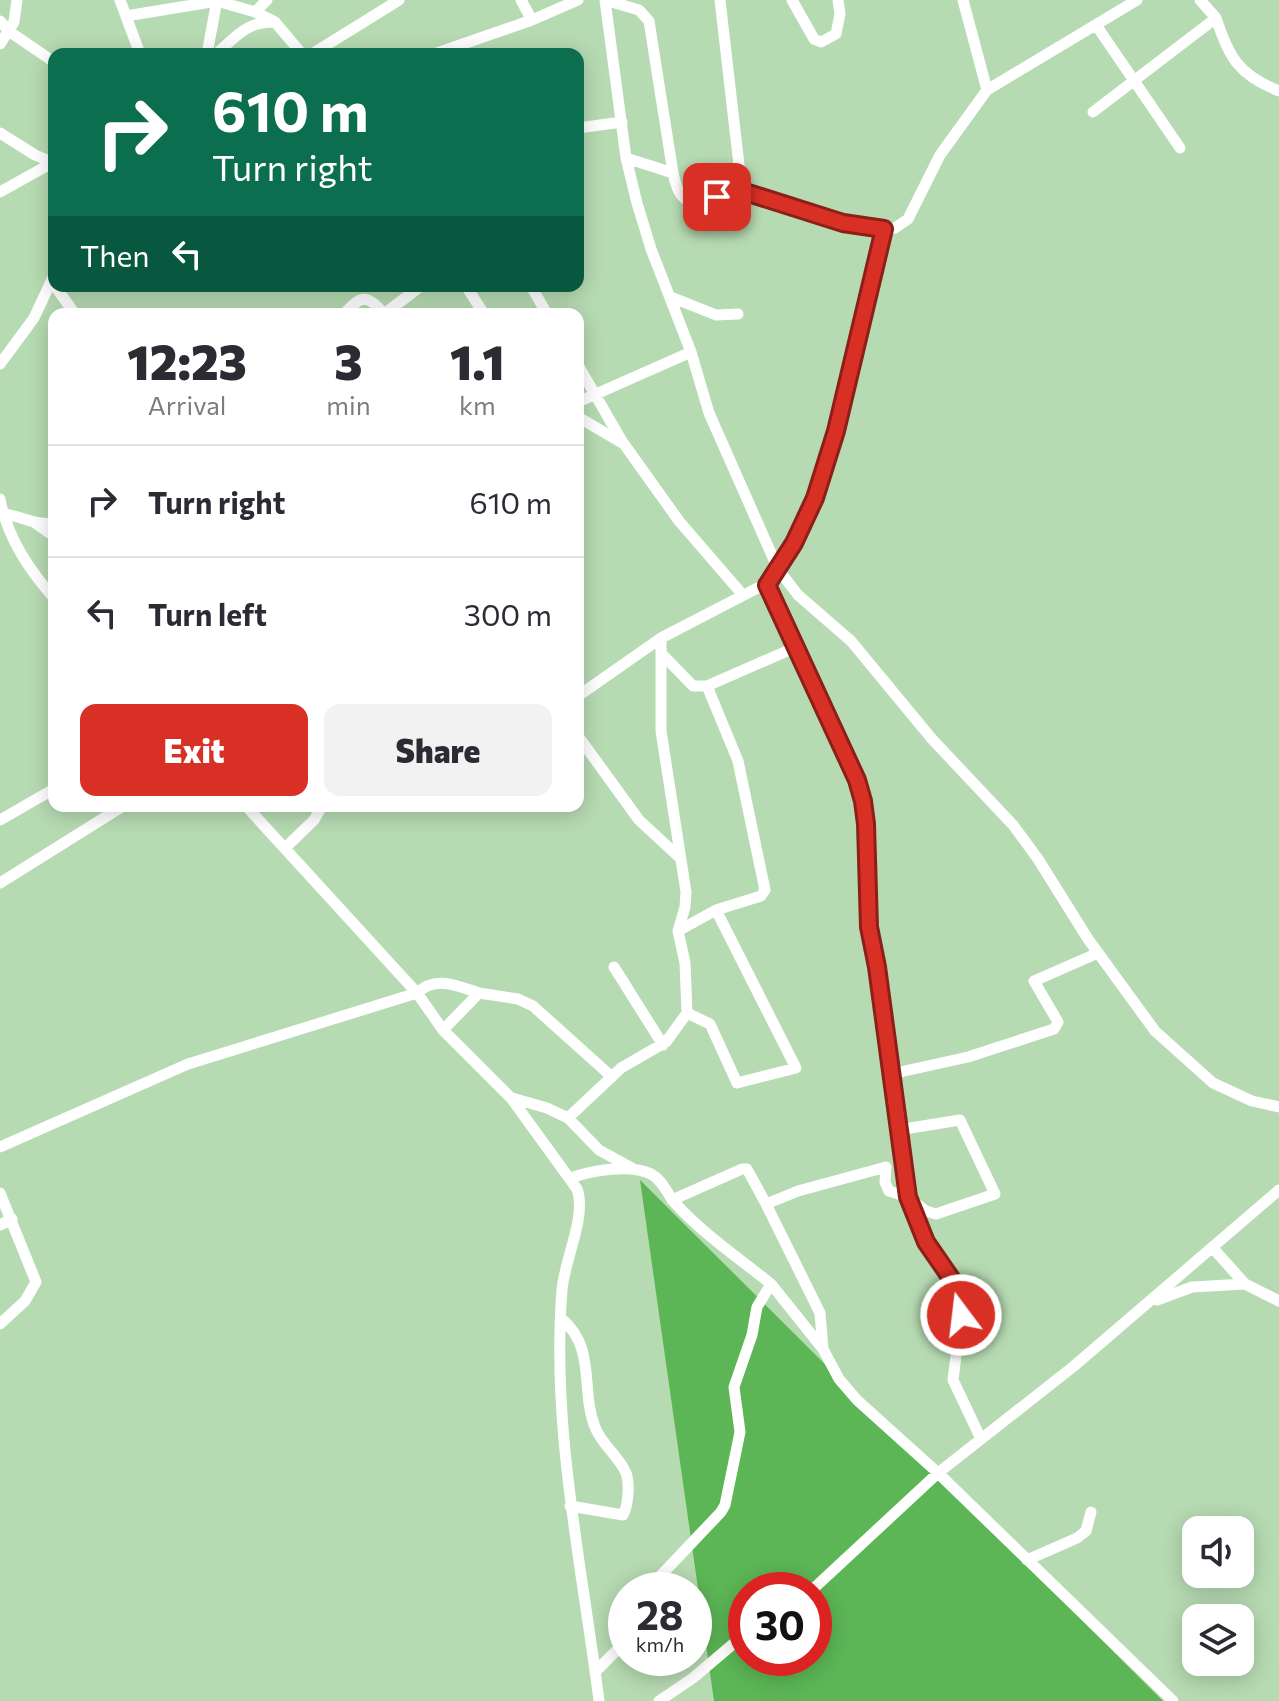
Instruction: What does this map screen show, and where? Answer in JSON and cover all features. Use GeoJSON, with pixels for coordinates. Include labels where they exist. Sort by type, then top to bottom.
{"type":"FeatureCollection","features":[{"type":"Feature","properties":{"kind":"street"},"geometry":{"type":"LineString","coordinates":[[0,44],[10,32],[17,0]]}},
{"type":"Feature","properties":{"kind":"street"},"geometry":{"type":"LineString","coordinates":[[120,0],[138,48]]}},
{"type":"Feature","properties":{"kind":"street"},"geometry":{"type":"LineString","coordinates":[[126,16],[217,0],[275,22],[297,48]]}},
{"type":"Feature","properties":{"kind":"street"},"geometry":{"type":"LineString","coordinates":[[208,48],[217,0]]}},
{"type":"Feature","properties":{"kind":"street"},"geometry":{"type":"LineString","coordinates":[[255,12],[267,0]]}},
{"type":"Feature","properties":{"kind":"street"},"geometry":{"type":"LineString","coordinates":[[322,48],[399,0]]}},
{"type":"Feature","properties":{"kind":"street"},"geometry":{"type":"LineString","coordinates":[[521,0],[532,20]]}},
{"type":"Feature","properties":{"kind":"street"},"geometry":{"type":"LineString","coordinates":[[451,48],[532,20],[578,0]]}},
{"type":"Feature","properties":{"kind":"street"},"geometry":{"type":"LineString","coordinates":[[1137,0],[987,90],[940,155],[908,219],[895,228],[884,229],[843,223],[742,191],[693,203],[682,196],[673,173],[649,21],[639,10],[605,0],[626,158],[651,249],[691,352],[709,413],[778,569],[798,595],[851,641],[932,739],[1013,825],[1098,953],[1155,1031],[1206,1078],[1252,1101],[1279,1107]]}},
{"type":"Feature","properties":{"kind":"street"},"geometry":{"type":"LineString","coordinates":[[720,0],[742,191]]}},
{"type":"Feature","properties":{"kind":"street"},"geometry":{"type":"LineString","coordinates":[[792,0],[814,39],[821,42],[836,34],[840,14],[838,0]]}},
{"type":"Feature","properties":{"kind":"street"},"geometry":{"type":"LineString","coordinates":[[963,0],[987,90]]}},
{"type":"Feature","properties":{"kind":"street"},"geometry":{"type":"LineString","coordinates":[[1200,0],[1216,18],[1230,56],[1245,74],[1279,91]]}},
{"type":"Feature","properties":{"kind":"street"},"geometry":{"type":"LineString","coordinates":[[1093,112],[1216,18]]}},
{"type":"Feature","properties":{"kind":"street"},"geometry":{"type":"LineString","coordinates":[[0,21],[10,32],[48,58]]}},
{"type":"Feature","properties":{"kind":"street"},"geometry":{"type":"LineString","coordinates":[[223,48],[248,27],[261,22],[275,22]]}},
{"type":"Feature","properties":{"kind":"street"},"geometry":{"type":"LineString","coordinates":[[1096,25],[1180,148]]}},
{"type":"Feature","properties":{"kind":"street"},"geometry":{"type":"LineString","coordinates":[[584,127],[622,122]]}},
{"type":"Feature","properties":{"kind":"street"},"geometry":{"type":"LineString","coordinates":[[0,133],[48,160]]}},
{"type":"Feature","properties":{"kind":"street"},"geometry":{"type":"LineString","coordinates":[[626,158],[673,173]]}},
{"type":"Feature","properties":{"kind":"street"},"geometry":{"type":"LineString","coordinates":[[0,192],[48,166]]}},
{"type":"Feature","properties":{"kind":"street"},"geometry":{"type":"LineString","coordinates":[[584,692],[661,638],[742,594],[767,585],[778,569],[815,498],[836,431],[884,229]]}},
{"type":"Feature","properties":{"kind":"street"},"geometry":{"type":"LineString","coordinates":[[0,364],[34,318],[48,292]]}},
{"type":"Feature","properties":{"kind":"street"},"geometry":{"type":"LineString","coordinates":[[390,308],[413,292]]}},
{"type":"Feature","properties":{"kind":"street"},"geometry":{"type":"LineString","coordinates":[[671,297],[716,315],[738,314]]}},
{"type":"Feature","properties":{"kind":"street"},"geometry":{"type":"LineString","coordinates":[[351,308],[367,298],[372,299],[379,308]]}},
{"type":"Feature","properties":{"kind":"street"},"geometry":{"type":"LineString","coordinates":[[584,399],[691,352]]}},
{"type":"Feature","properties":{"kind":"street"},"geometry":{"type":"LineString","coordinates":[[584,375],[624,444],[679,521],[742,594]]}},
{"type":"Feature","properties":{"kind":"street"},"geometry":{"type":"LineString","coordinates":[[584,421],[624,444]]}},
{"type":"Feature","properties":{"kind":"street"},"geometry":{"type":"LineString","coordinates":[[1,507],[48,532]]}},
{"type":"Feature","properties":{"kind":"street"},"geometry":{"type":"LineString","coordinates":[[1,507],[28,565],[48,590]]}},
{"type":"Feature","properties":{"kind":"street"},"geometry":{"type":"LineString","coordinates":[[35,523],[48,523]]}},
{"type":"Feature","properties":{"kind":"street"},"geometry":{"type":"LineString","coordinates":[[767,585],[857,780],[863,801],[869,919],[908,1197],[926,1242],[959,1291],[961,1315],[953,1380],[981,1439]]}},
{"type":"Feature","properties":{"kind":"street"},"geometry":{"type":"LineString","coordinates":[[568,1118],[621,1068],[663,1045],[687,1013],[685,963],[678,931],[686,892],[661,731],[661,638]]}},
{"type":"Feature","properties":{"kind":"street"},"geometry":{"type":"LineString","coordinates":[[661,653],[693,686],[707,686],[794,648]]}},
{"type":"Feature","properties":{"kind":"street"},"geometry":{"type":"LineString","coordinates":[[678,931],[716,910],[761,896],[765,890],[738,761],[707,686]]}},
{"type":"Feature","properties":{"kind":"street"},"geometry":{"type":"LineString","coordinates":[[584,744],[639,820],[679,857]]}},
{"type":"Feature","properties":{"kind":"street"},"geometry":{"type":"LineString","coordinates":[[0,820],[48,792]]}},
{"type":"Feature","properties":{"kind":"street"},"geometry":{"type":"LineString","coordinates":[[0,883],[112,812]]}},
{"type":"Feature","properties":{"kind":"street"},"geometry":{"type":"LineString","coordinates":[[252,812],[417,993],[443,1030],[511,1098],[571,1178],[580,1201],[562,1287],[559,1328],[570,1506],[599,1701]]}},
{"type":"Feature","properties":{"kind":"street"},"geometry":{"type":"LineString","coordinates":[[285,848],[319,812]]}},
{"type":"Feature","properties":{"kind":"street"},"geometry":{"type":"LineString","coordinates":[[687,1013],[710,1024],[737,1083],[796,1068],[716,910]]}},
{"type":"Feature","properties":{"kind":"street"},"geometry":{"type":"LineString","coordinates":[[891,1074],[968,1057],[1054,1029],[1058,1022],[1034,981],[1098,953]]}},
{"type":"Feature","properties":{"kind":"street"},"geometry":{"type":"LineString","coordinates":[[614,967],[663,1045]]}},
{"type":"Feature","properties":{"kind":"street"},"geometry":{"type":"LineString","coordinates":[[0,1147],[188,1064],[417,993],[426,985],[438,983],[529,1003],[612,1077]]}},
{"type":"Feature","properties":{"kind":"street"},"geometry":{"type":"LineString","coordinates":[[443,1030],[479,993]]}},
{"type":"Feature","properties":{"kind":"street"},"geometry":{"type":"LineString","coordinates":[[511,1098],[547,1108],[568,1118],[599,1150],[636,1171]]}},
{"type":"Feature","properties":{"kind":"street"},"geometry":{"type":"LineString","coordinates":[[886,1167],[887,1188],[936,1214],[995,1194],[960,1120],[898,1130]]}},
{"type":"Feature","properties":{"kind":"street"},"geometry":{"type":"LineString","coordinates":[[766,1204],[798,1191],[904,1160]]}},
{"type":"Feature","properties":{"kind":"street"},"geometry":{"type":"LineString","coordinates":[[672,1200],[747,1169],[820,1313],[823,1349]]}},
{"type":"Feature","properties":{"kind":"street"},"geometry":{"type":"LineString","coordinates":[[571,1178],[591,1171],[652,1174],[672,1200],[715,1240],[771,1284],[823,1349],[845,1388],[938,1473],[1173,1701]]}},
{"type":"Feature","properties":{"kind":"street"},"geometry":{"type":"LineString","coordinates":[[831,1572],[938,1473],[1074,1366],[1279,1190]]}},
{"type":"Feature","properties":{"kind":"street"},"geometry":{"type":"LineString","coordinates":[[0,1193],[36,1286],[18,1309],[0,1324]]}},
{"type":"Feature","properties":{"kind":"street"},"geometry":{"type":"LineString","coordinates":[[0,1225],[12,1219]]}},
{"type":"Feature","properties":{"kind":"street"},"geometry":{"type":"LineString","coordinates":[[1212,1247],[1245,1284],[1279,1301]]}},
{"type":"Feature","properties":{"kind":"street"},"geometry":{"type":"LineString","coordinates":[[664,1572],[725,1505],[740,1432],[735,1382],[753,1330],[757,1307],[771,1284]]}},
{"type":"Feature","properties":{"kind":"street"},"geometry":{"type":"LineString","coordinates":[[1142,1308],[1192,1287],[1245,1284]]}},
{"type":"Feature","properties":{"kind":"street"},"geometry":{"type":"LineString","coordinates":[[561,1318],[572,1328],[580,1346],[595,1428],[627,1477],[623,1515],[570,1506]]}},
{"type":"Feature","properties":{"kind":"street"},"geometry":{"type":"LineString","coordinates":[[1027,1560],[1077,1538],[1086,1531],[1091,1512]]}},
{"type":"Feature","properties":{"kind":"street"},"geometry":{"type":"LineString","coordinates":[[659,1701],[728,1648]]}},
{"type":"Feature","properties":{"kind":"street"},"geometry":{"type":"LineString","coordinates":[[595,1672],[608,1659]]}},
{"type":"Feature","properties":{"kind":"green space"},"geometry":{"type":"Polygon","coordinates":[[[640,1180],[1163,1701],[714,1701],[710,1676],[712,1572],[696,1572],[640,1180]]]}},
{"type":"Feature","properties":{"kind":"route"},"geometry":{"type":"LineString","coordinates":[[717,197],[742,191],[798,211],[843,223],[884,229],[836,431],[815,498],[794,543],[767,585],[857,780],[863,801],[869,927],[875,950],[908,1197],[926,1242],[959,1291],[961,1315]]}}]}
